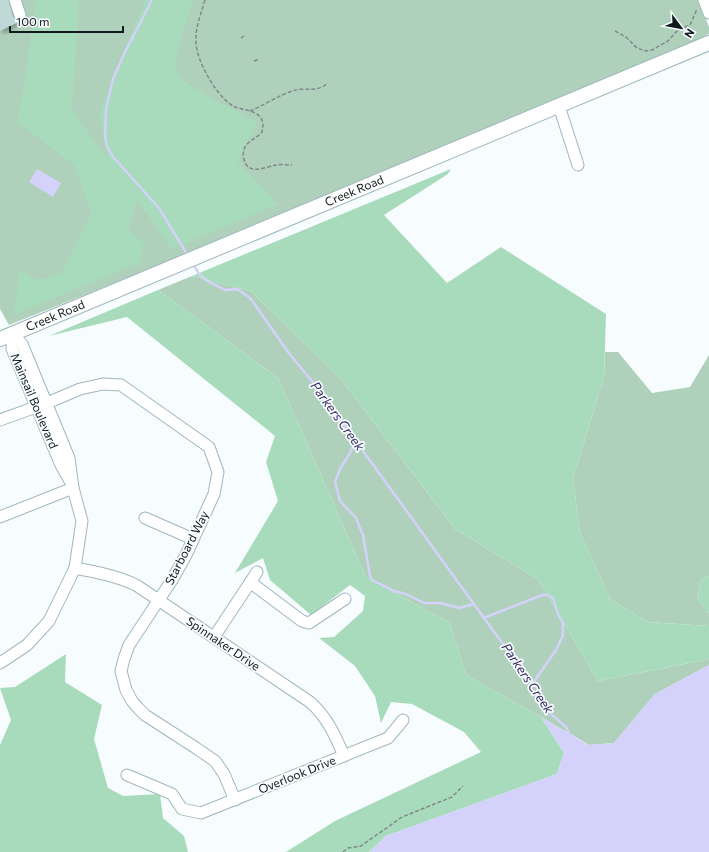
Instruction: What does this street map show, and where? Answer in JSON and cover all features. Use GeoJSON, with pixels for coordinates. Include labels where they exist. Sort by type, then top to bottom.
{"type":"FeatureCollection","features":[{"type":"Feature","properties":{"kind":"main road","name":"Creek Road"},"geometry":{"type":"LineString","coordinates":[[6,337],[709,43]]}},
{"type":"Feature","properties":{"kind":"street"},"geometry":{"type":"LineString","coordinates":[[15,0],[20,16]]}},
{"type":"Feature","properties":{"kind":"street"},"geometry":{"type":"LineString","coordinates":[[701,3],[709,13]]}},
{"type":"Feature","properties":{"kind":"street"},"geometry":{"type":"LineString","coordinates":[[558,106],[578,165]]}},
{"type":"Feature","properties":{"kind":"street","name":"Mainsail Boulevard"},"geometry":{"type":"LineString","coordinates":[[0,663],[26,645],[49,621],[75,568],[82,521],[73,488],[69,458],[47,403],[22,344],[6,337]]}},
{"type":"Feature","properties":{"kind":"street","name":"Mainsail Boulevard"},"geometry":{"type":"LineString","coordinates":[[6,337],[61,465],[73,488]]}},
{"type":"Feature","properties":{"kind":"street","name":"Starboard Way"},"geometry":{"type":"LineString","coordinates":[[47,403],[80,389],[103,384],[121,385],[209,447],[218,472],[214,494],[193,540],[172,580],[130,645],[121,671],[126,690],[132,701],[145,715],[215,762],[224,774],[235,800]]}},
{"type":"Feature","properties":{"kind":"street"},"geometry":{"type":"LineString","coordinates":[[0,420],[36,407]]}},
{"type":"Feature","properties":{"kind":"street"},"geometry":{"type":"LineString","coordinates":[[0,517],[73,488]]}},
{"type":"Feature","properties":{"kind":"street"},"geometry":{"type":"LineString","coordinates":[[145,518],[193,540]]}},
{"type":"Feature","properties":{"kind":"street","name":"Spinnaker Drive"},"geometry":{"type":"LineString","coordinates":[[75,568],[98,572],[136,585],[310,702],[320,711],[331,727],[344,756]]}},
{"type":"Feature","properties":{"kind":"street"},"geometry":{"type":"LineString","coordinates":[[214,637],[257,572]]}},
{"type":"Feature","properties":{"kind":"street"},"geometry":{"type":"LineString","coordinates":[[250,582],[302,621],[309,623],[345,599]]}},
{"type":"Feature","properties":{"kind":"street","name":"Overlook Drive"},"geometry":{"type":"LineString","coordinates":[[127,775],[172,794],[182,809],[201,813],[388,738],[403,720]]}},
{"type":"Feature","properties":{"kind":"path"},"geometry":{"type":"LineString","coordinates":[[205,0],[198,24],[196,42],[196,49],[201,63],[208,76],[225,99],[235,107],[250,111],[260,116],[263,124],[259,135],[245,147],[243,155],[245,163],[250,168],[258,170],[279,165],[292,165]]}},
{"type":"Feature","properties":{"kind":"path"},"geometry":{"type":"LineString","coordinates":[[615,31],[626,37],[637,48],[646,51],[652,50],[668,41],[678,30],[690,25],[701,3]]}},
{"type":"Feature","properties":{"kind":"path"},"geometry":{"type":"LineString","coordinates":[[240,38],[244,36]]}},
{"type":"Feature","properties":{"kind":"path"},"geometry":{"type":"LineString","coordinates":[[254,61],[259,59]]}},
{"type":"Feature","properties":{"kind":"path"},"geometry":{"type":"LineString","coordinates":[[250,111],[294,90],[316,90],[322,88],[328,83]]}},
{"type":"Feature","properties":{"kind":"path"},"geometry":{"type":"LineString","coordinates":[[343,852],[348,848],[361,846],[402,817],[452,797],[463,786]]}},
{"type":"Feature","properties":{"kind":"green space"},"geometry":{"type":"Polygon","coordinates":[[[0,0],[699,0],[709,27],[709,34],[559,106],[9,325],[0,309],[0,0]]]}},
{"type":"Feature","properties":{"kind":"green space"},"geometry":{"type":"Polygon","coordinates":[[[33,0],[79,0],[72,110],[137,201],[128,230],[144,243],[140,262],[14,315],[20,269],[37,280],[62,273],[92,213],[74,165],[18,122],[36,4],[33,0]]]}},
{"type":"Feature","properties":{"kind":"green space"},"geometry":{"type":"Polygon","coordinates":[[[145,0],[193,0],[178,48],[175,69],[184,81],[209,97],[257,122],[237,161],[278,204],[172,249],[108,160],[99,115],[145,0]]]}},
{"type":"Feature","properties":{"kind":"green space"},"geometry":{"type":"Polygon","coordinates":[[[451,169],[448,174],[384,215],[447,283],[501,247],[606,314],[604,377],[573,478],[580,533],[611,600],[648,622],[709,626],[709,659],[598,681],[538,579],[455,529],[341,379],[251,291],[192,276],[451,169]]]}},
{"type":"Feature","properties":{"kind":"green space"},"geometry":{"type":"Polygon","coordinates":[[[192,276],[251,291],[341,379],[455,529],[538,579],[598,681],[709,659],[709,665],[655,694],[614,743],[589,745],[466,675],[450,623],[366,577],[278,378],[158,290],[192,276]]]}},
{"type":"Feature","properties":{"kind":"green space"},"geometry":{"type":"Polygon","coordinates":[[[158,290],[278,378],[366,577],[450,623],[466,675],[541,717],[564,753],[557,774],[386,836],[369,852],[286,852],[335,821],[481,752],[464,732],[412,704],[391,702],[381,723],[375,696],[355,666],[319,638],[334,637],[363,611],[365,596],[350,585],[311,615],[270,580],[263,558],[235,573],[278,501],[266,462],[275,436],[127,317],[49,336],[158,290]]]}},
{"type":"Feature","properties":{"kind":"green space"},"geometry":{"type":"Polygon","coordinates":[[[605,352],[618,352],[652,393],[690,387],[709,355],[709,576],[702,579],[697,599],[709,613],[709,626],[648,622],[611,600],[580,533],[573,478],[604,377],[605,352]]]}},
{"type":"Feature","properties":{"kind":"green space"},"geometry":{"type":"Polygon","coordinates":[[[709,576],[709,613],[697,599],[702,579],[709,576]]]}},
{"type":"Feature","properties":{"kind":"green space"},"geometry":{"type":"Polygon","coordinates":[[[66,654],[65,682],[102,705],[94,739],[108,788],[123,796],[160,794],[163,818],[184,836],[188,852],[0,852],[0,745],[11,720],[0,688],[15,687],[66,654]]]}},
{"type":"Feature","properties":{"kind":"water"},"geometry":{"type":"Polygon","coordinates":[[[37,169],[61,183],[53,197],[29,182],[37,169]]]}},
{"type":"Feature","properties":{"kind":"water"},"geometry":{"type":"Polygon","coordinates":[[[709,665],[709,852],[369,852],[386,836],[557,774],[564,753],[541,717],[588,745],[614,743],[655,694],[709,665]]]}},
{"type":"Feature","properties":{"kind":"building"},"geometry":{"type":"Polygon","coordinates":[[[0,0],[8,0],[13,17],[18,22],[0,31],[0,0]]]}},
{"type":"Feature","properties":{"kind":"waterway","name":"Parkers Creek"},"geometry":{"type":"LineString","coordinates":[[151,0],[113,79],[106,110],[105,137],[107,146],[113,157],[159,208],[188,256]]}},
{"type":"Feature","properties":{"kind":"waterway","name":"Parkers Creek"},"geometry":{"type":"LineString","coordinates":[[193,264],[199,274],[206,280],[225,290],[239,290],[251,299],[288,352],[316,386],[497,636],[538,689],[551,714],[566,727],[570,735]]}},
{"type":"Feature","properties":{"kind":"waterway"},"geometry":{"type":"LineString","coordinates":[[356,440],[340,469],[335,482],[340,501],[356,518],[363,535],[372,580],[424,603],[440,603],[459,608],[474,604]]}},
{"type":"Feature","properties":{"kind":"waterway"},"geometry":{"type":"LineString","coordinates":[[484,618],[542,595],[548,595],[553,598],[558,614],[563,623],[563,635],[556,650],[533,683]]}}]}
